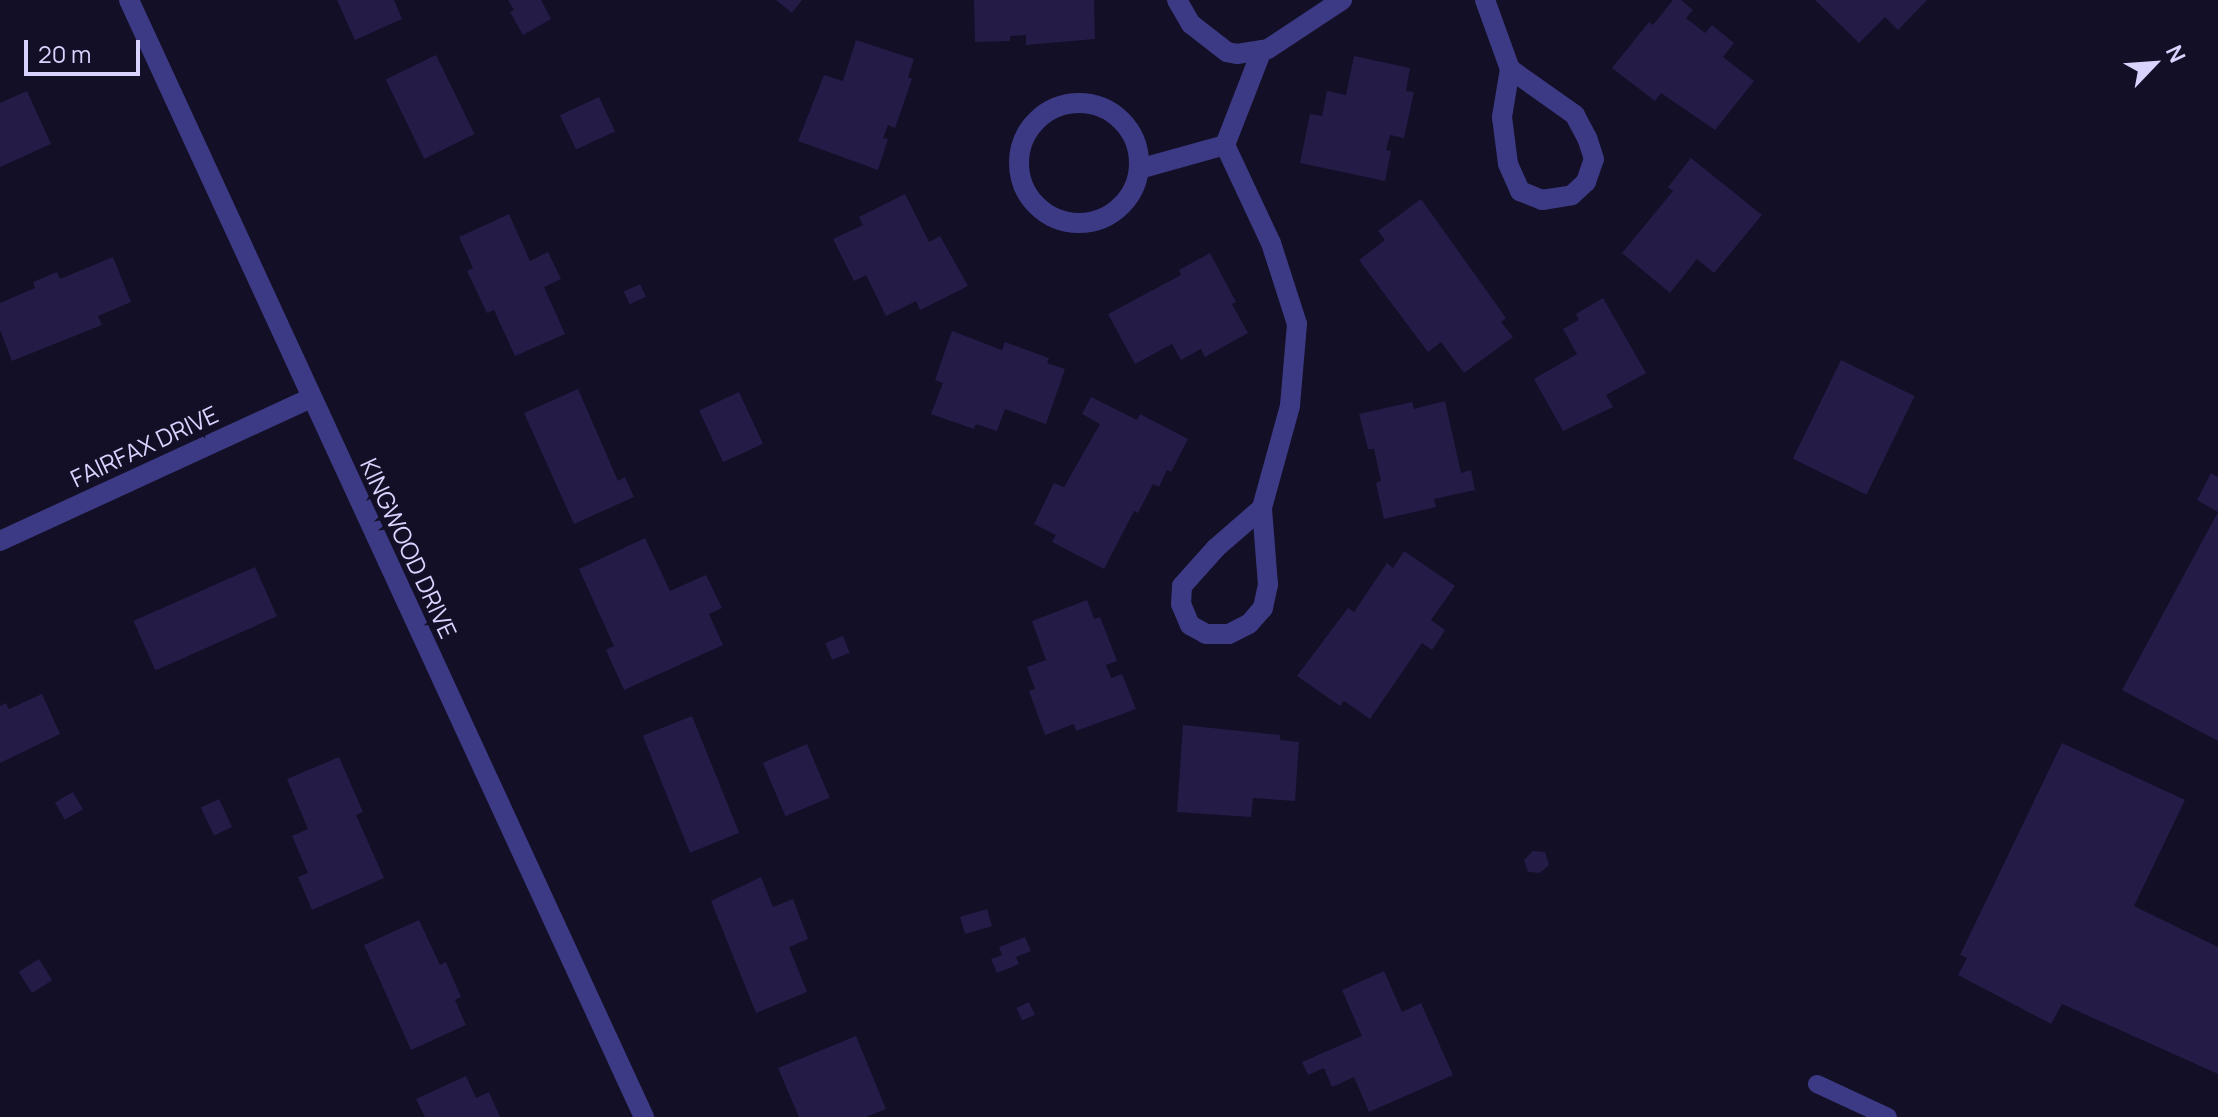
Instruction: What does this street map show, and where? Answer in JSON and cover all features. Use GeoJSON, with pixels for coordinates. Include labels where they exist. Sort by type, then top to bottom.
{"type":"FeatureCollection","features":[{"type":"Feature","properties":{"kind":"street","name":"KINGWOOD DRIVE"},"geometry":{"type":"LineString","coordinates":[[129,0],[644,1117]]}},
{"type":"Feature","properties":{"kind":"street"},"geometry":{"type":"LineString","coordinates":[[1177,0],[1191,24],[1227,52],[1262,50],[1291,36],[1342,0]]}},
{"type":"Feature","properties":{"kind":"street"},"geometry":{"type":"LineString","coordinates":[[1485,0],[1510,69],[1502,117],[1508,164],[1520,191],[1542,200],[1572,195],[1586,182],[1594,159],[1587,138],[1575,115],[1510,69]]}},
{"type":"Feature","properties":{"kind":"street"},"geometry":{"type":"LineString","coordinates":[[1262,50],[1225,145],[1271,243],[1297,324],[1290,406],[1262,508],[1268,585],[1263,608],[1249,624],[1229,634],[1206,634],[1190,625],[1181,604],[1182,586],[1216,548],[1262,508]]}},
{"type":"Feature","properties":{"kind":"street"},"geometry":{"type":"LineString","coordinates":[[1083,103],[1102,107],[1124,124],[1138,149],[1139,169],[1134,189],[1114,212],[1086,224],[1065,223],[1046,215],[1031,201],[1021,182],[1018,162],[1022,142],[1032,125],[1046,112],[1064,104],[1083,103]]}},
{"type":"Feature","properties":{"kind":"street"},"geometry":{"type":"LineString","coordinates":[[1139,169],[1225,145]]}},
{"type":"Feature","properties":{"kind":"street","name":"FAIRFAX DRIVE"},"geometry":{"type":"LineString","coordinates":[[0,541],[311,398]]}},
{"type":"Feature","properties":{"kind":"lane"},"geometry":{"type":"LineString","coordinates":[[1817,1084],[1888,1117]]}},
{"type":"Feature","properties":{"kind":"building"},"geometry":{"type":"Polygon","coordinates":[[[337,0],[394,0],[402,19],[355,40],[337,0]]]}},
{"type":"Feature","properties":{"kind":"building"},"geometry":{"type":"Polygon","coordinates":[[[508,0],[541,0],[551,19],[523,35],[510,12],[514,10],[508,0]]]}},
{"type":"Feature","properties":{"kind":"building"},"geometry":{"type":"Polygon","coordinates":[[[776,0],[802,0],[792,13],[776,0]]]}},
{"type":"Feature","properties":{"kind":"building"},"geometry":{"type":"Polygon","coordinates":[[[974,0],[1094,0],[1095,39],[1026,45],[1026,35],[1010,36],[1010,41],[975,42],[974,0]]]}},
{"type":"Feature","properties":{"kind":"building"},"geometry":{"type":"Polygon","coordinates":[[[1673,0],[1681,0],[1693,10],[1686,18],[1705,33],[1712,25],[1734,43],[1723,57],[1754,81],[1715,130],[1661,93],[1655,101],[1612,68],[1649,22],[1653,25],[1673,0]]]}},
{"type":"Feature","properties":{"kind":"building"},"geometry":{"type":"Polygon","coordinates":[[[1815,0],[1927,0],[1898,30],[1885,17],[1859,43],[1815,0]]]}},
{"type":"Feature","properties":{"kind":"building"},"geometry":{"type":"Polygon","coordinates":[[[856,40],[914,59],[908,77],[912,79],[895,128],[888,125],[883,138],[888,139],[878,170],[798,141],[824,75],[843,81],[856,40]]]}},
{"type":"Feature","properties":{"kind":"building"},"geometry":{"type":"Polygon","coordinates":[[[436,55],[475,134],[424,159],[386,80],[436,55]]]}},
{"type":"Feature","properties":{"kind":"building"},"geometry":{"type":"Polygon","coordinates":[[[1354,56],[1410,68],[1406,91],[1414,92],[1404,138],[1390,135],[1386,150],[1391,151],[1385,181],[1300,163],[1310,114],[1322,116],[1327,91],[1346,95],[1354,56]]]}},
{"type":"Feature","properties":{"kind":"building"},"geometry":{"type":"Polygon","coordinates":[[[27,91],[51,144],[0,167],[0,103],[27,91]]]}},
{"type":"Feature","properties":{"kind":"building"},"geometry":{"type":"Polygon","coordinates":[[[599,97],[615,131],[576,150],[560,115],[599,97]]]}},
{"type":"Feature","properties":{"kind":"building"},"geometry":{"type":"Polygon","coordinates":[[[1691,158],[1762,215],[1714,273],[1697,259],[1670,293],[1622,253],[1673,191],[1668,187],[1691,158]]]}},
{"type":"Feature","properties":{"kind":"building"},"geometry":{"type":"Polygon","coordinates":[[[905,194],[929,242],[940,236],[968,286],[920,310],[916,301],[886,316],[866,275],[854,281],[833,239],[863,225],[859,217],[905,194]]]}},
{"type":"Feature","properties":{"kind":"building"},"geometry":{"type":"Polygon","coordinates":[[[1421,199],[1506,318],[1501,322],[1513,337],[1464,373],[1441,342],[1428,352],[1359,260],[1385,240],[1378,231],[1421,199]]]}},
{"type":"Feature","properties":{"kind":"building"},"geometry":{"type":"Polygon","coordinates":[[[509,214],[530,261],[548,252],[561,279],[544,287],[565,334],[515,356],[494,310],[487,313],[467,271],[473,268],[459,237],[509,214]]]}},
{"type":"Feature","properties":{"kind":"building"},"geometry":{"type":"Polygon","coordinates":[[[1210,253],[1236,302],[1232,304],[1248,333],[1205,357],[1201,349],[1181,360],[1172,344],[1135,364],[1108,314],[1181,275],[1179,270],[1210,253]]]}},
{"type":"Feature","properties":{"kind":"building"},"geometry":{"type":"Polygon","coordinates":[[[113,257],[131,302],[98,316],[102,325],[12,361],[0,330],[0,303],[35,288],[33,282],[57,272],[60,279],[113,257]]]}},
{"type":"Feature","properties":{"kind":"building"},"geometry":{"type":"Polygon","coordinates":[[[640,284],[646,297],[630,304],[624,292],[640,284]]]}},
{"type":"Feature","properties":{"kind":"building"},"geometry":{"type":"Polygon","coordinates":[[[1603,298],[1646,373],[1606,395],[1613,407],[1563,431],[1534,379],[1577,354],[1563,329],[1579,320],[1576,314],[1603,298]]]}},
{"type":"Feature","properties":{"kind":"building"},"geometry":{"type":"Polygon","coordinates":[[[952,331],[1002,350],[1005,342],[1049,358],[1047,363],[1065,369],[1046,424],[1005,409],[997,431],[976,424],[974,429],[931,414],[943,383],[935,380],[952,331]]]}},
{"type":"Feature","properties":{"kind":"building"},"geometry":{"type":"Polygon","coordinates":[[[1841,360],[1915,396],[1866,495],[1793,459],[1841,360]]]}},
{"type":"Feature","properties":{"kind":"building"},"geometry":{"type":"Polygon","coordinates":[[[578,389],[618,481],[625,477],[634,497],[574,524],[524,413],[578,389]]]}},
{"type":"Feature","properties":{"kind":"building"},"geometry":{"type":"Polygon","coordinates":[[[739,392],[763,444],[723,462],[699,411],[739,392]]]}},
{"type":"Feature","properties":{"kind":"building"},"geometry":{"type":"Polygon","coordinates":[[[1091,397],[1137,420],[1140,414],[1188,439],[1171,472],[1167,470],[1159,487],[1153,484],[1138,513],[1134,511],[1104,569],[1052,542],[1056,535],[1034,524],[1054,483],[1064,487],[1100,424],[1082,414],[1091,397]]]}},
{"type":"Feature","properties":{"kind":"building"},"geometry":{"type":"Polygon","coordinates":[[[1445,401],[1461,473],[1471,470],[1475,490],[1434,499],[1436,507],[1384,519],[1376,483],[1381,481],[1374,449],[1368,449],[1359,414],[1412,402],[1414,409],[1445,401]]]}},
{"type":"Feature","properties":{"kind":"building"},"geometry":{"type":"Polygon","coordinates":[[[2211,473],[2218,477],[2218,512],[2197,500],[2211,473]]]}},
{"type":"Feature","properties":{"kind":"building"},"geometry":{"type":"Polygon","coordinates":[[[2218,512],[2218,741],[2122,690],[2218,512]]]}},
{"type":"Feature","properties":{"kind":"building"},"geometry":{"type":"Polygon","coordinates":[[[645,538],[670,591],[706,575],[722,608],[709,614],[723,645],[624,690],[606,650],[614,646],[579,569],[645,538]]]}},
{"type":"Feature","properties":{"kind":"building"},"geometry":{"type":"Polygon","coordinates":[[[1404,551],[1455,586],[1431,620],[1445,630],[1432,650],[1422,643],[1370,719],[1344,701],[1340,706],[1297,676],[1348,608],[1354,612],[1387,563],[1393,568],[1404,551]]]}},
{"type":"Feature","properties":{"kind":"building"},"geometry":{"type":"Polygon","coordinates":[[[255,567],[277,616],[155,670],[133,621],[255,567]]]}},
{"type":"Feature","properties":{"kind":"building"},"geometry":{"type":"Polygon","coordinates":[[[1087,600],[1094,619],[1100,617],[1117,661],[1106,665],[1111,678],[1122,674],[1136,709],[1076,731],[1074,724],[1045,735],[1029,691],[1035,689],[1027,667],[1046,660],[1032,621],[1087,600]]]}},
{"type":"Feature","properties":{"kind":"building"},"geometry":{"type":"Polygon","coordinates":[[[843,636],[850,653],[832,660],[825,643],[843,636]]]}},
{"type":"Feature","properties":{"kind":"building"},"geometry":{"type":"Polygon","coordinates":[[[42,694],[60,734],[0,763],[0,706],[6,703],[9,709],[42,694]]]}},
{"type":"Feature","properties":{"kind":"building"},"geometry":{"type":"Polygon","coordinates":[[[692,716],[739,833],[690,853],[643,736],[692,716]]]}},
{"type":"Feature","properties":{"kind":"building"},"geometry":{"type":"Polygon","coordinates":[[[1183,725],[1280,735],[1280,740],[1299,742],[1295,801],[1253,798],[1251,817],[1177,812],[1183,725]]]}},
{"type":"Feature","properties":{"kind":"building"},"geometry":{"type":"Polygon","coordinates":[[[2062,743],[2185,800],[2134,906],[2218,947],[2218,1074],[2062,1004],[2051,1024],[1958,975],[1967,958],[1960,955],[2062,743]]]}},
{"type":"Feature","properties":{"kind":"building"},"geometry":{"type":"Polygon","coordinates":[[[807,744],[830,797],[785,816],[763,763],[807,744]]]}},
{"type":"Feature","properties":{"kind":"building"},"geometry":{"type":"Polygon","coordinates":[[[339,757],[363,812],[356,815],[384,878],[312,910],[298,877],[308,873],[292,836],[308,829],[287,779],[339,757]]]}},
{"type":"Feature","properties":{"kind":"building"},"geometry":{"type":"Polygon","coordinates":[[[73,792],[83,809],[65,820],[55,802],[73,792]]]}},
{"type":"Feature","properties":{"kind":"building"},"geometry":{"type":"Polygon","coordinates":[[[219,799],[232,827],[214,836],[201,807],[219,799]]]}},
{"type":"Feature","properties":{"kind":"building"},"geometry":{"type":"Polygon","coordinates":[[[1533,851],[1545,852],[1549,865],[1540,873],[1528,872],[1524,860],[1533,851]]]}},
{"type":"Feature","properties":{"kind":"building"},"geometry":{"type":"Polygon","coordinates":[[[761,877],[773,907],[793,899],[808,939],[789,947],[807,992],[756,1013],[711,901],[761,877]]]}},
{"type":"Feature","properties":{"kind":"building"},"geometry":{"type":"Polygon","coordinates":[[[987,909],[992,926],[965,934],[960,917],[987,909]]]}},
{"type":"Feature","properties":{"kind":"building"},"geometry":{"type":"Polygon","coordinates":[[[419,920],[440,965],[446,962],[461,997],[455,1000],[466,1025],[411,1050],[364,945],[419,920]]]}},
{"type":"Feature","properties":{"kind":"building"},"geometry":{"type":"Polygon","coordinates":[[[1025,937],[1031,951],[1016,957],[1019,964],[997,973],[991,959],[1002,955],[999,947],[1025,937]]]}},
{"type":"Feature","properties":{"kind":"building"},"geometry":{"type":"Polygon","coordinates":[[[39,959],[52,980],[32,993],[19,972],[39,959]]]}},
{"type":"Feature","properties":{"kind":"building"},"geometry":{"type":"Polygon","coordinates":[[[1384,971],[1402,1012],[1421,1003],[1453,1075],[1369,1112],[1354,1077],[1332,1087],[1324,1068],[1308,1075],[1302,1062],[1362,1036],[1342,990],[1384,971]]]}},
{"type":"Feature","properties":{"kind":"building"},"geometry":{"type":"Polygon","coordinates":[[[1029,1002],[1035,1015],[1022,1021],[1016,1008],[1029,1002]]]}},
{"type":"Feature","properties":{"kind":"building"},"geometry":{"type":"Polygon","coordinates":[[[856,1036],[886,1109],[866,1117],[799,1117],[778,1068],[856,1036]]]}},
{"type":"Feature","properties":{"kind":"building"},"geometry":{"type":"Polygon","coordinates":[[[466,1076],[476,1098],[489,1092],[500,1117],[425,1117],[416,1099],[466,1076]]]}}]}
